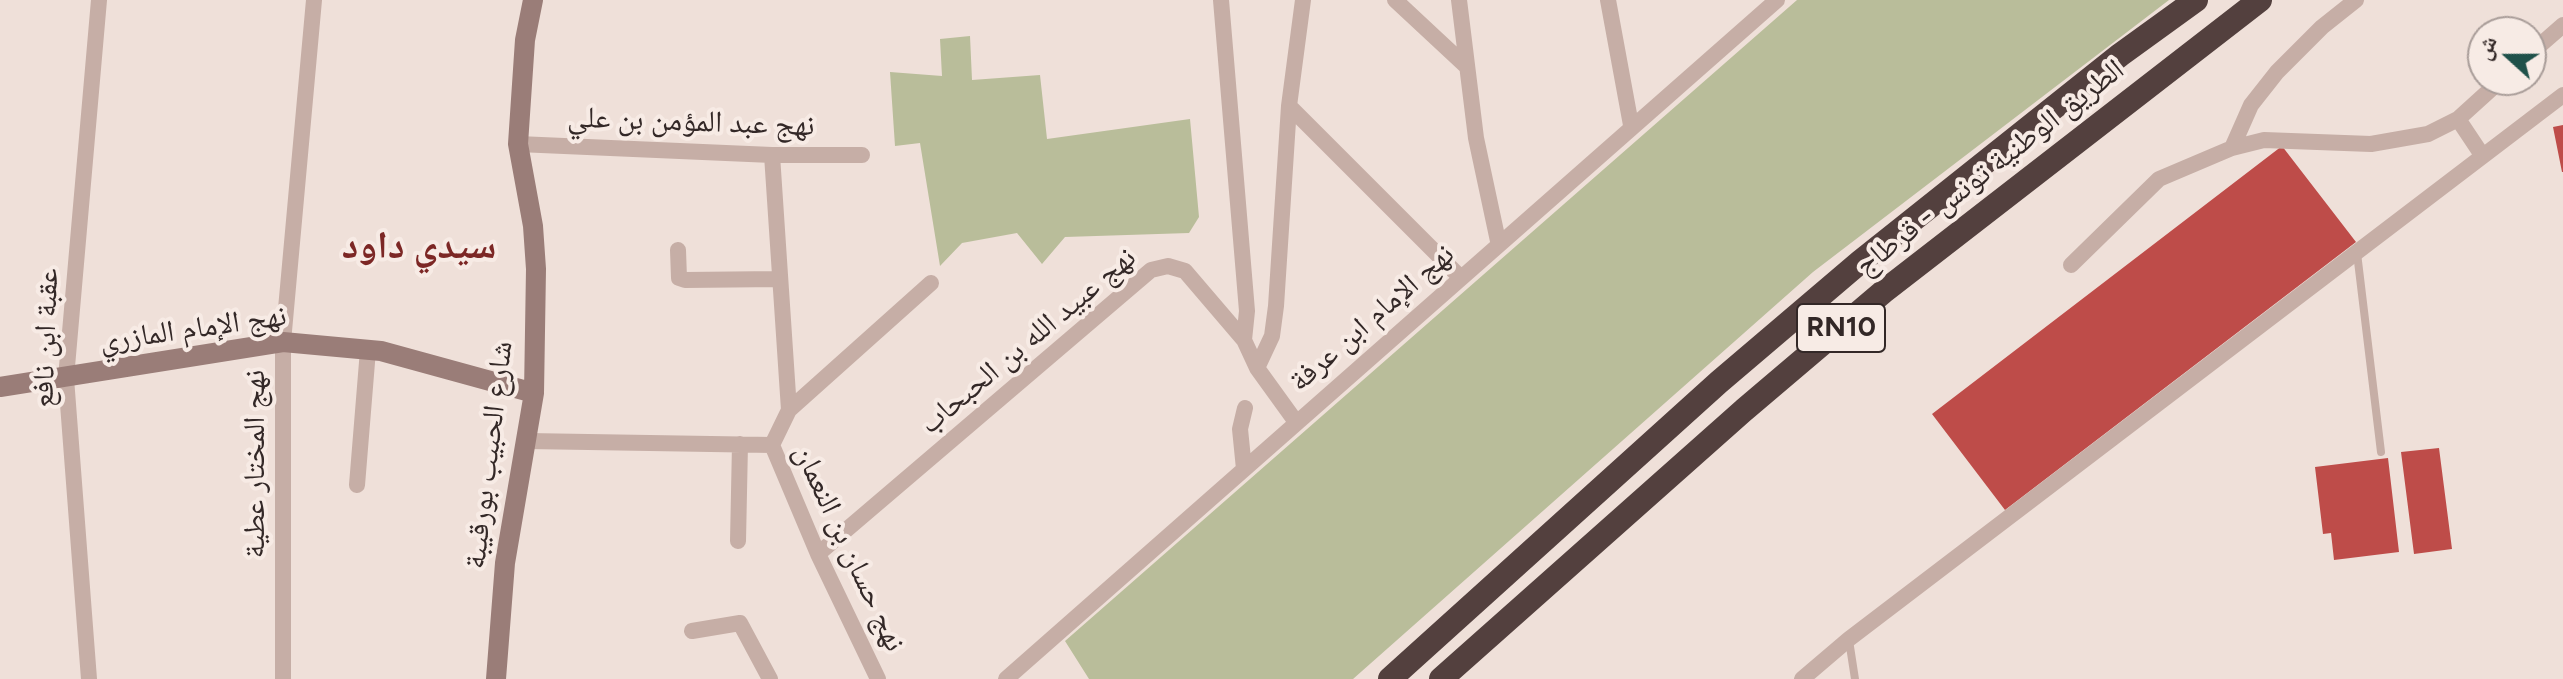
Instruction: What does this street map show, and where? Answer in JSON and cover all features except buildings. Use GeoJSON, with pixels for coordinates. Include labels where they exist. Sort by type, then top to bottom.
{"type":"FeatureCollection","features":[{"type":"Feature","properties":{"kind":"highway","name":"الطريق الوطنية تونس - قرطاج"},"geometry":{"type":"LineString","coordinates":[[1390,679],[1719,382],[1860,262],[2120,55],[2196,0]]}},
{"type":"Feature","properties":{"kind":"highway","name":"الطريق الوطنية تونس - قرطاج"},"geometry":{"type":"LineString","coordinates":[[1441,679],[1744,410],[1883,292],[2260,0]]}},
{"type":"Feature","properties":{"kind":"street","name":"عقبة ابن نافع"},"geometry":{"type":"LineString","coordinates":[[89,679],[66,378],[99,0]]}},
{"type":"Feature","properties":{"kind":"street","name":"نهج المختار عطية"},"geometry":{"type":"LineString","coordinates":[[283,679],[283,342],[314,0]]}},
{"type":"Feature","properties":{"kind":"street","name":"شارع الحبيب بورقيبة"},"geometry":{"type":"LineString","coordinates":[[496,679],[505,563],[534,393],[534,240],[518,144],[525,40],[533,0]]}},
{"type":"Feature","properties":{"kind":"street"},"geometry":{"type":"LineString","coordinates":[[1221,0],[1247,311],[1244,340]]}},
{"type":"Feature","properties":{"kind":"street"},"geometry":{"type":"LineString","coordinates":[[1257,368],[1272,336],[1276,306],[1289,106],[1303,0]]}},
{"type":"Feature","properties":{"kind":"street"},"geometry":{"type":"LineString","coordinates":[[1395,0],[1467,67]]}},
{"type":"Feature","properties":{"kind":"street"},"geometry":{"type":"LineString","coordinates":[[1459,0],[1476,138],[1498,241]]}},
{"type":"Feature","properties":{"kind":"street"},"geometry":{"type":"LineString","coordinates":[[1608,0],[1631,125]]}},
{"type":"Feature","properties":{"kind":"street","name":"نهج الإمام ابن عرفة"},"geometry":{"type":"LineString","coordinates":[[1006,679],[1461,278],[1498,241],[1777,0]]}},
{"type":"Feature","properties":{"kind":"street"},"geometry":{"type":"LineString","coordinates":[[2232,148],[2251,105],[2277,72],[2322,27],[2356,0]]}},
{"type":"Feature","properties":{"kind":"street"},"geometry":{"type":"LineString","coordinates":[[2547,39],[2563,25]]}},
{"type":"Feature","properties":{"kind":"street"},"geometry":{"type":"LineString","coordinates":[[1802,679],[1849,639],[2563,95]]}},
{"type":"Feature","properties":{"kind":"street"},"geometry":{"type":"LineString","coordinates":[[2071,265],[2159,179],[2232,148],[2264,140],[2371,144],[2428,134],[2458,119],[2483,96]]}},
{"type":"Feature","properties":{"kind":"street"},"geometry":{"type":"LineString","coordinates":[[1289,106],[1461,278]]}},
{"type":"Feature","properties":{"kind":"street"},"geometry":{"type":"LineString","coordinates":[[2458,119],[2482,155]]}},
{"type":"Feature","properties":{"kind":"street","name":"نهج عبد المؤمن بن علي"},"geometry":{"type":"LineString","coordinates":[[518,144],[772,155],[862,155]]}},
{"type":"Feature","properties":{"kind":"street"},"geometry":{"type":"LineString","coordinates":[[772,155],[789,410]]}},
{"type":"Feature","properties":{"kind":"street"},"geometry":{"type":"LineString","coordinates":[[678,250],[679,278],[685,280],[779,279]]}},
{"type":"Feature","properties":{"kind":"street","name":"نهج عبيد الله بن الحبحاب"},"geometry":{"type":"LineString","coordinates":[[818,554],[1151,270],[1168,266],[1185,271],[1244,340],[1257,368],[1296,422]]}},
{"type":"Feature","properties":{"kind":"street"},"geometry":{"type":"LineString","coordinates":[[772,445],[789,410],[931,283]]}},
{"type":"Feature","properties":{"kind":"street","name":"نهج الإمام المازري"},"geometry":{"type":"LineString","coordinates":[[0,387],[283,342],[368,350],[430,363],[534,393]]}},
{"type":"Feature","properties":{"kind":"street"},"geometry":{"type":"LineString","coordinates":[[357,485],[368,350]]}},
{"type":"Feature","properties":{"kind":"street"},"geometry":{"type":"LineString","coordinates":[[1244,469],[1240,429],[1245,408]]}},
{"type":"Feature","properties":{"kind":"street","name":"نهج حسان بن النعمان"},"geometry":{"type":"LineString","coordinates":[[527,441],[772,445],[818,554],[878,679]]}},
{"type":"Feature","properties":{"kind":"street"},"geometry":{"type":"LineString","coordinates":[[738,541],[740,444]]}},
{"type":"Feature","properties":{"kind":"street"},"geometry":{"type":"LineString","coordinates":[[692,631],[740,623],[770,679]]}},
{"type":"Feature","properties":{"kind":"lane"},"geometry":{"type":"LineString","coordinates":[[2357,253],[2381,452]]}},
{"type":"Feature","properties":{"kind":"lane"},"geometry":{"type":"LineString","coordinates":[[1849,639],[1855,679]]}},
{"type":"Feature","properties":{"kind":"green space"},"geometry":{"type":"Polygon","coordinates":[[[1797,0],[2169,0],[1813,272],[1353,679],[1089,679],[1065,641],[1797,0]]]}},
{"type":"Feature","properties":{"kind":"green space"},"geometry":{"type":"Polygon","coordinates":[[[970,36],[972,80],[1040,75],[1047,139],[1190,119],[1199,217],[1189,233],[1065,237],[1042,264],[1017,233],[962,243],[940,266],[920,143],[895,146],[890,72],[942,76],[940,39],[970,36]]]}},
{"type":"Feature","properties":{"kind":"district","name":"سيدي داود"},"geometry":{"type":"Point","coordinates":[419,247]}}]}
